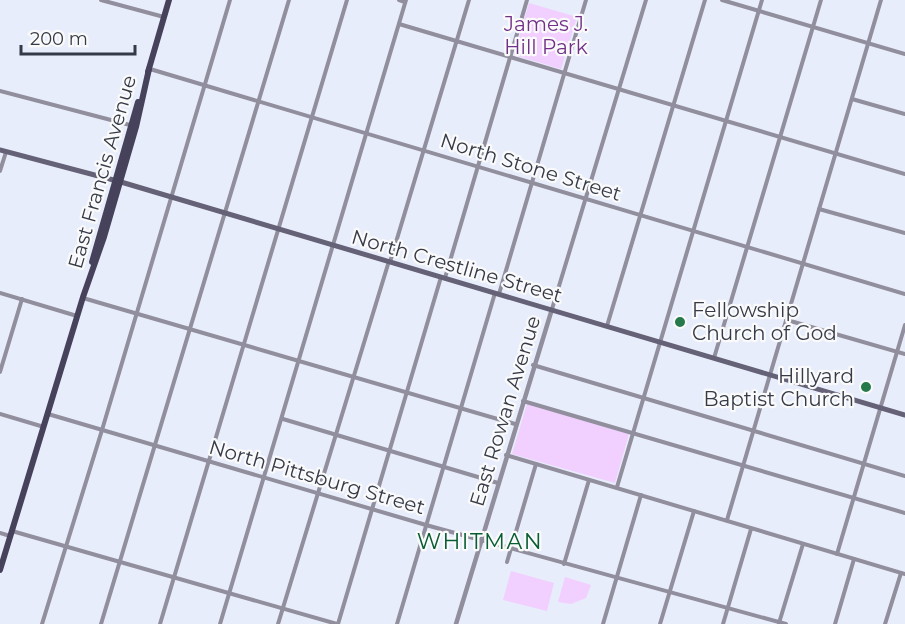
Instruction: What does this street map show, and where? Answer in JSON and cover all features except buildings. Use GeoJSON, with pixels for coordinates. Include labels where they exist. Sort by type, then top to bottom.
{"type":"FeatureCollection","features":[{"type":"Feature","properties":{"kind":"main road","name":"East Francis Avenue"},"geometry":{"type":"LineString","coordinates":[[0,570],[170,0]]}},
{"type":"Feature","properties":{"kind":"main road","name":"East Francis Avenue"},"geometry":{"type":"LineString","coordinates":[[117,181],[130,125],[149,69]]}},
{"type":"Feature","properties":{"kind":"main road","name":"North Crestline Street"},"geometry":{"type":"LineString","coordinates":[[3,151],[172,197],[905,415]]}},
{"type":"Feature","properties":{"kind":"street"},"geometry":{"type":"LineString","coordinates":[[101,0],[165,17]]}},
{"type":"Feature","properties":{"kind":"street"},"geometry":{"type":"LineString","coordinates":[[42,624],[230,0]]}},
{"type":"Feature","properties":{"kind":"street"},"geometry":{"type":"LineString","coordinates":[[101,624],[157,446],[289,0]]}},
{"type":"Feature","properties":{"kind":"street"},"geometry":{"type":"LineString","coordinates":[[160,624],[246,345],[347,0]]}},
{"type":"Feature","properties":{"kind":"street"},"geometry":{"type":"LineString","coordinates":[[220,624],[406,1],[399,0]]}},
{"type":"Feature","properties":{"kind":"street"},"geometry":{"type":"LineString","coordinates":[[278,624],[469,0]]}},
{"type":"Feature","properties":{"kind":"street"},"geometry":{"type":"LineString","coordinates":[[0,533],[11,533],[66,546],[338,624],[527,0]]}},
{"type":"Feature","properties":{"kind":"street"},"geometry":{"type":"LineString","coordinates":[[397,624],[586,0]]}},
{"type":"Feature","properties":{"kind":"street","name":"East Rowan Avenue"},"geometry":{"type":"LineString","coordinates":[[456,624],[522,400],[646,0]]}},
{"type":"Feature","properties":{"kind":"street"},"geometry":{"type":"LineString","coordinates":[[607,326],[705,0]]}},
{"type":"Feature","properties":{"kind":"street"},"geometry":{"type":"LineString","coordinates":[[722,0],[905,54]]}},
{"type":"Feature","properties":{"kind":"street"},"geometry":{"type":"LineString","coordinates":[[617,487],[762,0]]}},
{"type":"Feature","properties":{"kind":"street"},"geometry":{"type":"LineString","coordinates":[[714,358],[821,0]]}},
{"type":"Feature","properties":{"kind":"street"},"geometry":{"type":"LineString","coordinates":[[727,520],[881,0]]}},
{"type":"Feature","properties":{"kind":"street"},"geometry":{"type":"LineString","coordinates":[[399,24],[905,174]]}},
{"type":"Feature","properties":{"kind":"street","name":"North Stone Street"},"geometry":{"type":"LineString","coordinates":[[149,69],[905,294]]}},
{"type":"Feature","properties":{"kind":"street"},"geometry":{"type":"LineString","coordinates":[[0,91],[130,125]]}},
{"type":"Feature","properties":{"kind":"street"},"geometry":{"type":"LineString","coordinates":[[852,99],[905,114]]}},
{"type":"Feature","properties":{"kind":"street"},"geometry":{"type":"LineString","coordinates":[[0,171],[3,151]]}},
{"type":"Feature","properties":{"kind":"street"},"geometry":{"type":"LineString","coordinates":[[819,208],[905,233]]}},
{"type":"Feature","properties":{"kind":"street"},"geometry":{"type":"LineString","coordinates":[[0,293],[77,316]]}},
{"type":"Feature","properties":{"kind":"street"},"geometry":{"type":"LineString","coordinates":[[82,297],[515,424]]}},
{"type":"Feature","properties":{"kind":"street"},"geometry":{"type":"LineString","coordinates":[[0,372],[22,299]]}},
{"type":"Feature","properties":{"kind":"street"},"geometry":{"type":"LineString","coordinates":[[787,320],[905,354]]}},
{"type":"Feature","properties":{"kind":"street"},"geometry":{"type":"LineString","coordinates":[[837,554],[905,325]]}},
{"type":"Feature","properties":{"kind":"street"},"geometry":{"type":"LineString","coordinates":[[533,365],[905,476]]}},
{"type":"Feature","properties":{"kind":"street"},"geometry":{"type":"LineString","coordinates":[[522,400],[905,513]]}},
{"type":"Feature","properties":{"kind":"street"},"geometry":{"type":"LineString","coordinates":[[0,414],[44,427]]}},
{"type":"Feature","properties":{"kind":"street","name":"North Pittsburg Street"},"geometry":{"type":"LineString","coordinates":[[48,414],[426,525],[786,624]]}},
{"type":"Feature","properties":{"kind":"street"},"geometry":{"type":"LineString","coordinates":[[282,419],[498,483]]}},
{"type":"Feature","properties":{"kind":"street"},"geometry":{"type":"LineString","coordinates":[[506,455],[903,574],[885,624]]}},
{"type":"Feature","properties":{"kind":"street"},"geometry":{"type":"LineString","coordinates":[[507,562],[536,464]]}},
{"type":"Feature","properties":{"kind":"street"},"geometry":{"type":"LineString","coordinates":[[564,564],[589,480]]}},
{"type":"Feature","properties":{"kind":"street"},"geometry":{"type":"LineString","coordinates":[[603,624],[641,495]]}},
{"type":"Feature","properties":{"kind":"street"},"geometry":{"type":"LineString","coordinates":[[660,624],[694,511]]}},
{"type":"Feature","properties":{"kind":"street"},"geometry":{"type":"LineString","coordinates":[[723,624],[751,529]]}},
{"type":"Feature","properties":{"kind":"street"},"geometry":{"type":"LineString","coordinates":[[779,623],[803,544]]}},
{"type":"Feature","properties":{"kind":"street"},"geometry":{"type":"LineString","coordinates":[[835,624],[854,559]]}},
{"type":"Feature","properties":{"kind":"green space","name":"James J. Hill Park"},"geometry":{"type":"Polygon","coordinates":[[[529,3],[577,17],[561,69],[514,55],[529,3]]]}},
{"type":"Feature","properties":{"kind":"green space"},"geometry":{"type":"Polygon","coordinates":[[[527,404],[629,434],[615,483],[512,454],[527,404]]]}},
{"type":"Feature","properties":{"kind":"green space"},"geometry":{"type":"Polygon","coordinates":[[[511,571],[554,583],[547,611],[503,600],[511,571]]]}},
{"type":"Feature","properties":{"kind":"green space"},"geometry":{"type":"Polygon","coordinates":[[[565,577],[591,585],[586,598],[571,604],[558,602],[565,577]]]}},
{"type":"Feature","properties":{"kind":"place","name":"Fellowship Church of God"},"geometry":{"type":"Point","coordinates":[680,322]}},
{"type":"Feature","properties":{"kind":"place","name":"Hillyard Baptist Church"},"geometry":{"type":"Point","coordinates":[866,387]}},
{"type":"Feature","properties":{"kind":"district","name":"WHITMAN"},"geometry":{"type":"Point","coordinates":[480,541]}}]}
